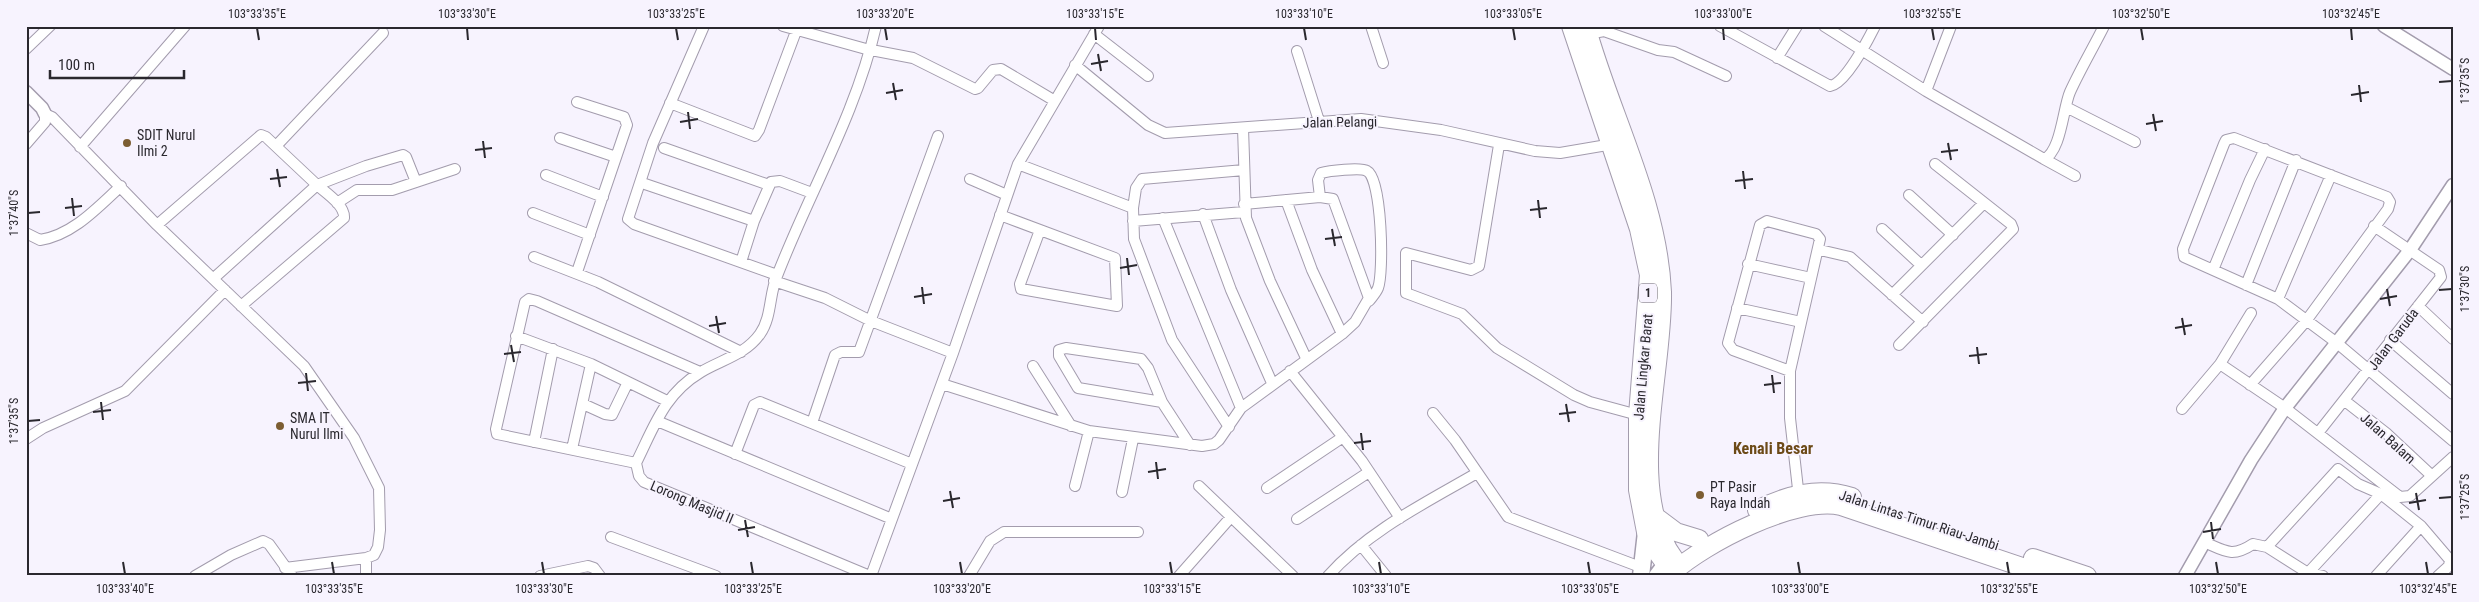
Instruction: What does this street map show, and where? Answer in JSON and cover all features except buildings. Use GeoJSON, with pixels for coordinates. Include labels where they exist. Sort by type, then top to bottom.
{"type":"FeatureCollection","features":[{"type":"Feature","properties":{"kind":"highway","name":"Jalan Lingkar Barat"},"geometry":{"type":"LineString","coordinates":[[1571,26],[1618,143],[1639,181],[1652,226],[1660,272],[1661,322],[1650,418],[1650,456],[1651,489],[1660,532],[1663,569]]}},
{"type":"Feature","properties":{"kind":"highway","name":"Jalan Lingkar Barat"},"geometry":{"type":"LineString","coordinates":[[1587,30],[1640,229],[1649,275],[1638,414],[1638,490],[1646,532],[1663,569]]}},
{"type":"Feature","properties":{"kind":"highway","name":"Jalan Lintas Timur Riau-Jambi"},"geometry":{"type":"LineString","coordinates":[[1663,569],[1777,514],[1800,500],[1825,491],[1843,494],[1973,544],[2049,576]]}},
{"type":"Feature","properties":{"kind":"highway","name":"Jalan Lintas Timur Riau-Jambi"},"geometry":{"type":"LineString","coordinates":[[1663,569],[1699,539],[1772,502],[1800,500]]}},
{"type":"Feature","properties":{"kind":"highway"},"geometry":{"type":"LineString","coordinates":[[1656,517],[1676,532],[1699,539]]}},
{"type":"Feature","properties":{"kind":"highway","name":"Jalan Lintas Timur Riau-Jambi"},"geometry":{"type":"LineString","coordinates":[[1973,544],[2087,576]]}},
{"type":"Feature","properties":{"kind":"street"},"geometry":{"type":"LineString","coordinates":[[26,49],[50,26]]}},
{"type":"Feature","properties":{"kind":"street"},"geometry":{"type":"LineString","coordinates":[[80,148],[186,26]]}},
{"type":"Feature","properties":{"kind":"street"},"geometry":{"type":"LineString","coordinates":[[704,26],[653,143],[628,219],[634,224],[741,262],[825,298],[871,321],[953,353]]}},
{"type":"Feature","properties":{"kind":"street"},"geometry":{"type":"LineString","coordinates":[[783,26],[797,28],[871,50],[913,58],[974,89],[978,88],[993,70],[1001,69],[1054,101]]}},
{"type":"Feature","properties":{"kind":"street"},"geometry":{"type":"LineString","coordinates":[[700,372],[531,299],[525,302],[516,336],[496,432],[502,436],[636,463],[667,401],[700,372],[741,352],[763,330],[776,278],[852,101],[871,50],[876,26]]}},
{"type":"Feature","properties":{"kind":"street"},"geometry":{"type":"LineString","coordinates":[[1371,26],[1383,63]]}},
{"type":"Feature","properties":{"kind":"street"},"geometry":{"type":"LineString","coordinates":[[1720,26],[1830,86],[1837,83],[1862,50],[1875,26]]}},
{"type":"Feature","properties":{"kind":"street"},"geometry":{"type":"LineString","coordinates":[[1777,58],[1797,26]]}},
{"type":"Feature","properties":{"kind":"street"},"geometry":{"type":"LineString","coordinates":[[1824,26],[1926,91],[2074,176]]}},
{"type":"Feature","properties":{"kind":"street"},"geometry":{"type":"LineString","coordinates":[[1926,91],[1951,26]]}},
{"type":"Feature","properties":{"kind":"street"},"geometry":{"type":"LineString","coordinates":[[2044,159],[2050,155],[2063,125],[2070,92],[2104,26]]}},
{"type":"Feature","properties":{"kind":"street"},"geometry":{"type":"LineString","coordinates":[[2384,26],[2453,69]]}},
{"type":"Feature","properties":{"kind":"street"},"geometry":{"type":"LineString","coordinates":[[670,103],[755,136],[759,130],[797,28]]}},
{"type":"Feature","properties":{"kind":"street"},"geometry":{"type":"LineString","coordinates":[[870,576],[942,384],[1018,164],[1097,30],[1148,76]]}},
{"type":"Feature","properties":{"kind":"street"},"geometry":{"type":"LineString","coordinates":[[1587,30],[1604,32],[1658,50],[1674,52],[1726,76]]}},
{"type":"Feature","properties":{"kind":"street"},"geometry":{"type":"LineString","coordinates":[[276,146],[383,33]]}},
{"type":"Feature","properties":{"kind":"street"},"geometry":{"type":"LineString","coordinates":[[1297,51],[1320,121]]}},
{"type":"Feature","properties":{"kind":"street","name":"Jalan Pelangi"},"geometry":{"type":"LineString","coordinates":[[1075,65],[1148,125],[1160,132],[1170,134],[1320,121],[1379,121],[1441,130],[1499,145],[1560,153],[1618,143]]}},
{"type":"Feature","properties":{"kind":"street"},"geometry":{"type":"LineString","coordinates":[[26,92],[42,108],[45,114],[45,122],[26,144]]}},
{"type":"Feature","properties":{"kind":"street"},"geometry":{"type":"LineString","coordinates":[[577,102],[626,119],[628,125],[577,272]]}},
{"type":"Feature","properties":{"kind":"street"},"geometry":{"type":"LineString","coordinates":[[2066,107],[2135,142]]}},
{"type":"Feature","properties":{"kind":"street"},"geometry":{"type":"LineString","coordinates":[[45,114],[52,118],[80,148],[121,186],[157,225],[304,366],[354,438],[379,488],[381,497],[378,547],[374,555],[289,572],[269,544],[264,541],[231,555],[195,576]]}},
{"type":"Feature","properties":{"kind":"street"},"geometry":{"type":"LineString","coordinates":[[1243,128],[1244,208],[1270,281],[1306,358]]}},
{"type":"Feature","properties":{"kind":"street"},"geometry":{"type":"LineString","coordinates":[[157,225],[259,136],[266,137],[337,203],[344,213],[344,218],[241,306]]}},
{"type":"Feature","properties":{"kind":"street"},"geometry":{"type":"LineString","coordinates":[[812,423],[835,355],[841,352],[859,352],[938,136]]}},
{"type":"Feature","properties":{"kind":"street"},"geometry":{"type":"LineString","coordinates":[[560,138],[616,158]]}},
{"type":"Feature","properties":{"kind":"street"},"geometry":{"type":"LineString","coordinates":[[2250,385],[2306,321],[2390,205],[2389,199],[2296,160],[2234,138],[2226,140],[2224,144],[2182,253],[2186,258],[2278,299],[2306,321],[2338,343],[2453,441]]}},
{"type":"Feature","properties":{"kind":"street"},"geometry":{"type":"LineString","coordinates":[[1499,145],[1479,266],[1471,270],[1406,253],[1406,293],[1462,314],[1497,348],[1574,395],[1590,402],[1638,414]]}},
{"type":"Feature","properties":{"kind":"street"},"geometry":{"type":"LineString","coordinates":[[664,148],[769,185]]}},
{"type":"Feature","properties":{"kind":"street"},"geometry":{"type":"LineString","coordinates":[[2214,270],[2250,180],[2266,149]]}},
{"type":"Feature","properties":{"kind":"street"},"geometry":{"type":"LineString","coordinates":[[214,278],[316,185],[366,166],[403,155],[406,157],[416,182]]}},
{"type":"Feature","properties":{"kind":"street"},"geometry":{"type":"LineString","coordinates":[[2246,285],[2296,160]]}},
{"type":"Feature","properties":{"kind":"street"},"geometry":{"type":"LineString","coordinates":[[1018,164],[1133,208]]}},
{"type":"Feature","properties":{"kind":"street"},"geometry":{"type":"LineString","coordinates":[[1899,345],[2012,231],[2011,224],[1935,164]]}},
{"type":"Feature","properties":{"kind":"street"},"geometry":{"type":"LineString","coordinates":[[337,203],[358,189],[389,190],[455,170]]}},
{"type":"Feature","properties":{"kind":"street"},"geometry":{"type":"LineString","coordinates":[[1229,427],[1172,340],[1134,239],[1133,208],[1136,188],[1142,179],[1244,170]]}},
{"type":"Feature","properties":{"kind":"street"},"geometry":{"type":"LineString","coordinates":[[942,384],[1089,431],[1133,439],[1190,445],[1214,444],[1229,427],[1241,408],[1306,358],[1342,334],[1355,322],[1379,284],[1380,208],[1370,174],[1364,170],[1321,173],[1318,180],[1320,197]]}},
{"type":"Feature","properties":{"kind":"street"},"geometry":{"type":"LineString","coordinates":[[546,175],[603,196]]}},
{"type":"Feature","properties":{"kind":"street"},"geometry":{"type":"LineString","coordinates":[[2278,299],[2331,175]]}},
{"type":"Feature","properties":{"kind":"street"},"geometry":{"type":"LineString","coordinates":[[970,179],[1007,195]]}},
{"type":"Feature","properties":{"kind":"street"},"geometry":{"type":"LineString","coordinates":[[741,262],[754,221],[769,185],[775,180],[780,180],[812,193]]}},
{"type":"Feature","properties":{"kind":"street"},"geometry":{"type":"LineString","coordinates":[[645,184],[754,221]]}},
{"type":"Feature","properties":{"kind":"street"},"geometry":{"type":"LineString","coordinates":[[2185,576],[2251,460],[2285,408],[2410,250],[2453,185]]}},
{"type":"Feature","properties":{"kind":"street"},"geometry":{"type":"LineString","coordinates":[[26,233],[40,240],[70,229],[84,220],[121,186]]}},
{"type":"Feature","properties":{"kind":"street"},"geometry":{"type":"LineString","coordinates":[[1909,195],[1953,236]]}},
{"type":"Feature","properties":{"kind":"street"},"geometry":{"type":"LineString","coordinates":[[1133,221],[1203,214],[1286,200],[1320,197],[1332,198],[1335,201],[1369,293],[1369,301]]}},
{"type":"Feature","properties":{"kind":"street"},"geometry":{"type":"LineString","coordinates":[[1286,200],[1312,270],[1342,334]]}},
{"type":"Feature","properties":{"kind":"street"},"geometry":{"type":"LineString","coordinates":[[1892,295],[1984,203]]}},
{"type":"Feature","properties":{"kind":"street"},"geometry":{"type":"LineString","coordinates":[[534,213],[590,235]]}},
{"type":"Feature","properties":{"kind":"street"},"geometry":{"type":"LineString","coordinates":[[1203,214],[1231,290],[1272,383]]}},
{"type":"Feature","properties":{"kind":"street"},"geometry":{"type":"LineString","coordinates":[[1000,215],[1115,258],[1118,292],[1117,306],[1021,289],[1020,284],[1040,230]]}},
{"type":"Feature","properties":{"kind":"street"},"geometry":{"type":"LineString","coordinates":[[1163,218],[1241,408]]}},
{"type":"Feature","properties":{"kind":"street"},"geometry":{"type":"LineString","coordinates":[[1790,371],[1730,348],[1727,340],[1738,308],[1748,264],[1760,226],[1767,221],[1816,234],[1820,239],[1820,250],[1811,278],[1790,371],[1790,418],[1800,500]]}},
{"type":"Feature","properties":{"kind":"street"},"geometry":{"type":"LineString","coordinates":[[2374,226],[2410,250]]}},
{"type":"Feature","properties":{"kind":"street"},"geometry":{"type":"LineString","coordinates":[[1882,229],[1921,265]]}},
{"type":"Feature","properties":{"kind":"street"},"geometry":{"type":"LineString","coordinates":[[1820,250],[1850,257],[1923,322]]}},
{"type":"Feature","properties":{"kind":"street","name":"Jalan Garuda"},"geometry":{"type":"LineString","coordinates":[[2318,433],[2441,277],[2440,272],[2410,250]]}},
{"type":"Feature","properties":{"kind":"street"},"geometry":{"type":"LineString","coordinates":[[534,257],[577,272],[741,352]]}},
{"type":"Feature","properties":{"kind":"street"},"geometry":{"type":"LineString","coordinates":[[1748,264],[1811,278]]}},
{"type":"Feature","properties":{"kind":"street"},"geometry":{"type":"LineString","coordinates":[[26,439],[43,428],[128,389],[225,290]]}},
{"type":"Feature","properties":{"kind":"street"},"geometry":{"type":"LineString","coordinates":[[2418,306],[2451,334]]}},
{"type":"Feature","properties":{"kind":"street"},"geometry":{"type":"LineString","coordinates":[[1738,308],[1801,322]]}},
{"type":"Feature","properties":{"kind":"street"},"geometry":{"type":"LineString","coordinates":[[2182,409],[2220,364],[2252,313]]}},
{"type":"Feature","properties":{"kind":"street"},"geometry":{"type":"LineString","coordinates":[[516,336],[591,364],[667,401]]}},
{"type":"Feature","properties":{"kind":"street"},"geometry":{"type":"LineString","coordinates":[[2390,340],[2453,394]]}},
{"type":"Feature","properties":{"kind":"street"},"geometry":{"type":"LineString","coordinates":[[1162,402],[1078,388],[1073,384],[1059,352],[1061,348],[1141,359],[1148,368],[1162,402],[1190,445]]}},
{"type":"Feature","properties":{"kind":"street"},"geometry":{"type":"LineString","coordinates":[[534,442],[553,349]]}},
{"type":"Feature","properties":{"kind":"street"},"geometry":{"type":"LineString","coordinates":[[572,449],[591,364]]}},
{"type":"Feature","properties":{"kind":"street"},"geometry":{"type":"LineString","coordinates":[[2220,364],[2285,408],[2403,498],[2410,496],[2453,457]]}},
{"type":"Feature","properties":{"kind":"street"},"geometry":{"type":"LineString","coordinates":[[1033,366],[1071,426]]}},
{"type":"Feature","properties":{"kind":"street"},"geometry":{"type":"LineString","coordinates":[[1290,371],[1369,472],[1400,518]]}},
{"type":"Feature","properties":{"kind":"street"},"geometry":{"type":"LineString","coordinates":[[583,404],[609,416],[612,415],[628,382]]}},
{"type":"Feature","properties":{"kind":"street","name":"Jalan Balam"},"geometry":{"type":"LineString","coordinates":[[2345,401],[2386,433],[2431,475]]}},
{"type":"Feature","properties":{"kind":"street"},"geometry":{"type":"LineString","coordinates":[[735,454],[754,405],[757,402],[912,464]]}},
{"type":"Feature","properties":{"kind":"street"},"geometry":{"type":"LineString","coordinates":[[1433,413],[1503,512],[1513,520],[1663,569]]}},
{"type":"Feature","properties":{"kind":"street"},"geometry":{"type":"LineString","coordinates":[[657,421],[892,519]]}},
{"type":"Feature","properties":{"kind":"street"},"geometry":{"type":"LineString","coordinates":[[1075,486],[1089,431]]}},
{"type":"Feature","properties":{"kind":"street"},"geometry":{"type":"LineString","coordinates":[[1267,488],[1342,437]]}},
{"type":"Feature","properties":{"kind":"street"},"geometry":{"type":"LineString","coordinates":[[1122,492],[1133,439]]}},
{"type":"Feature","properties":{"kind":"street"},"geometry":{"type":"LineString","coordinates":[[2338,449],[2334,453],[2338,469],[2358,484],[2381,494],[2421,526],[2450,560],[2449,566],[2438,576]]}},
{"type":"Feature","properties":{"kind":"street","name":"Lorong Masjid II"},"geometry":{"type":"LineString","coordinates":[[636,463],[639,476],[644,482],[870,576]]}},
{"type":"Feature","properties":{"kind":"street"},"geometry":{"type":"LineString","coordinates":[[2267,547],[2338,469]]}},
{"type":"Feature","properties":{"kind":"street"},"geometry":{"type":"LineString","coordinates":[[1297,519],[1369,472]]}},
{"type":"Feature","properties":{"kind":"street"},"geometry":{"type":"LineString","coordinates":[[1328,576],[1342,561],[1400,518],[1477,473]]}},
{"type":"Feature","properties":{"kind":"street"},"geometry":{"type":"LineString","coordinates":[[1199,486],[1293,576]]}},
{"type":"Feature","properties":{"kind":"street"},"geometry":{"type":"LineString","coordinates":[[2308,573],[2381,494]]}},
{"type":"Feature","properties":{"kind":"street"},"geometry":{"type":"LineString","coordinates":[[1179,576],[1232,517]]}},
{"type":"Feature","properties":{"kind":"street"},"geometry":{"type":"LineString","coordinates":[[2376,576],[2421,526]]}},
{"type":"Feature","properties":{"kind":"street"},"geometry":{"type":"LineString","coordinates":[[969,576],[990,541],[1004,532],[1029,530],[1138,532]]}},
{"type":"Feature","properties":{"kind":"street"},"geometry":{"type":"LineString","coordinates":[[611,537],[716,576]]}},
{"type":"Feature","properties":{"kind":"street"},"geometry":{"type":"LineString","coordinates":[[2204,542],[2230,554],[2245,550],[2253,544],[2267,547],[2308,573],[2323,576]]}},
{"type":"Feature","properties":{"kind":"street"},"geometry":{"type":"LineString","coordinates":[[1362,545],[1386,576]]}},
{"type":"Feature","properties":{"kind":"street"},"geometry":{"type":"LineString","coordinates":[[366,558],[366,576]]}},
{"type":"Feature","properties":{"kind":"street"},"geometry":{"type":"LineString","coordinates":[[540,576],[588,566],[594,568],[600,576]]}},
{"type":"Feature","properties":{"kind":"place","name":"SDIT Nurul Ilmi 2"},"geometry":{"type":"Point","coordinates":[127,143]}},
{"type":"Feature","properties":{"kind":"place","name":"SMA IT Nurul Ilmi"},"geometry":{"type":"Point","coordinates":[280,426]}},
{"type":"Feature","properties":{"kind":"place","name":"PT Pasir Raya Indah"},"geometry":{"type":"Point","coordinates":[1700,495]}},
{"type":"Feature","properties":{"kind":"district","name":"Kenali Besar"},"geometry":{"type":"Point","coordinates":[1773,448]}}]}
